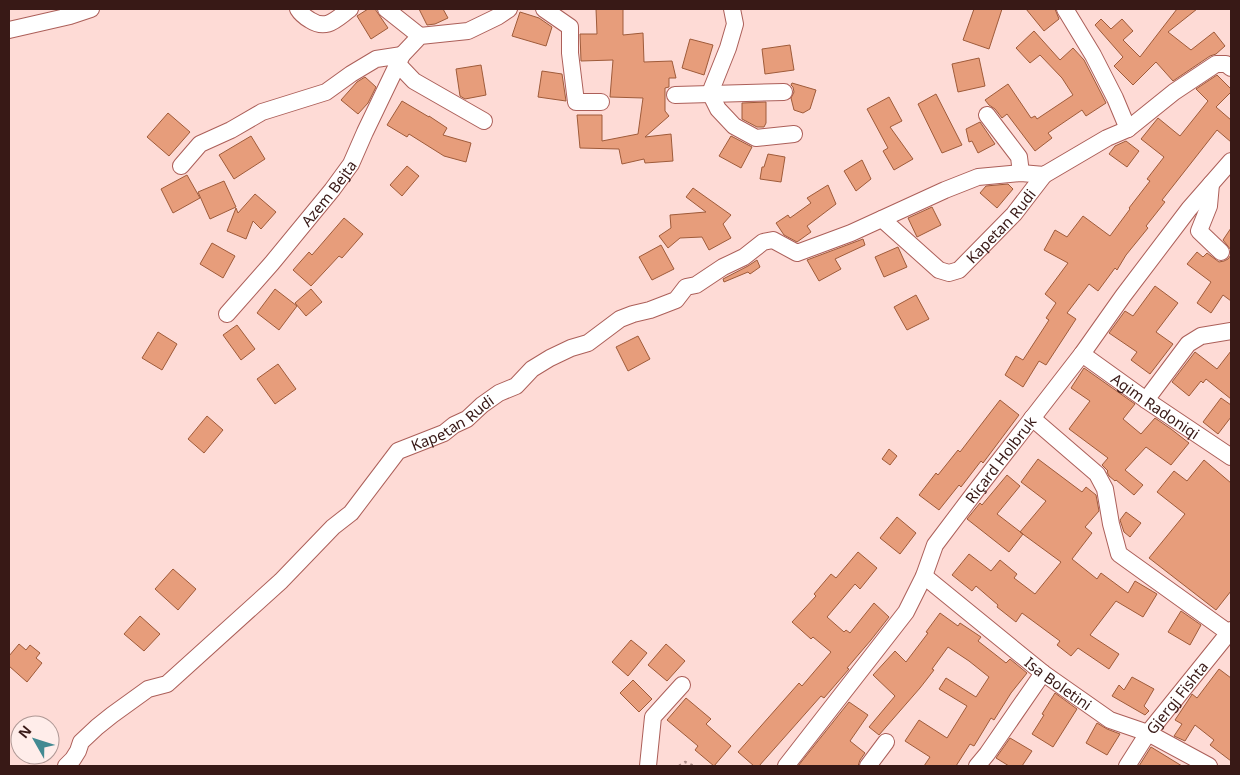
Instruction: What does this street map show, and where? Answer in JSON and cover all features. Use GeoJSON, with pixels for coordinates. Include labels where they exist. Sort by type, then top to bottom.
{"type":"FeatureCollection","features":[{"type":"Feature","properties":{"kind":"street"},"geometry":{"type":"LineString","coordinates":[[9,30],[70,16],[91,9]]}},
{"type":"Feature","properties":{"kind":"street"},"geometry":{"type":"LineString","coordinates":[[298,9],[300,13],[310,20],[326,25],[350,9]]}},
{"type":"Feature","properties":{"kind":"street"},"geometry":{"type":"LineString","coordinates":[[386,9],[420,36],[468,31],[509,9]]}},
{"type":"Feature","properties":{"kind":"street"},"geometry":{"type":"LineString","coordinates":[[544,9],[570,27],[570,53],[576,102],[601,102]]}},
{"type":"Feature","properties":{"kind":"street"},"geometry":{"type":"LineString","coordinates":[[732,9],[735,24],[728,48],[710,93],[718,109],[734,126],[756,138],[794,134]]}},
{"type":"Feature","properties":{"kind":"street"},"geometry":{"type":"LineString","coordinates":[[1065,9],[1093,55],[1115,98],[1128,129]]}},
{"type":"Feature","properties":{"kind":"street","name":"Azem Bejta"},"geometry":{"type":"LineString","coordinates":[[227,314],[272,263],[351,164],[397,59],[420,36]]}},
{"type":"Feature","properties":{"kind":"street","name":"Azem Bejta"},"geometry":{"type":"LineString","coordinates":[[181,166],[200,144],[232,130],[262,112],[326,92],[376,59],[397,59]]}},
{"type":"Feature","properties":{"kind":"street"},"geometry":{"type":"LineString","coordinates":[[397,59],[414,81],[484,121]]}},
{"type":"Feature","properties":{"kind":"street","name":"Kapetan Rudi"},"geometry":{"type":"LineString","coordinates":[[882,218],[939,270],[949,273],[959,270],[1014,214],[1044,175],[1107,138],[1128,129],[1174,92],[1216,64],[1226,64],[1231,68]]}},
{"type":"Feature","properties":{"kind":"street"},"geometry":{"type":"LineString","coordinates":[[675,95],[784,92]]}},
{"type":"Feature","properties":{"kind":"street"},"geometry":{"type":"LineString","coordinates":[[987,115],[1019,157],[1021,174]]}},
{"type":"Feature","properties":{"kind":"street","name":"Riçard Holbruk"},"geometry":{"type":"LineString","coordinates":[[786,766],[906,612],[924,576],[935,545],[1082,354],[1189,209],[1231,161]]}},
{"type":"Feature","properties":{"kind":"street","name":"Kapetan Rudi"},"geometry":{"type":"LineString","coordinates":[[66,766],[78,751],[81,742],[97,727],[148,690],[167,684],[281,581],[333,527],[351,513],[398,452],[444,433],[454,425],[467,419],[499,393],[516,386],[532,369],[550,358],[571,348],[588,343],[620,318],[650,310],[676,300],[686,287],[696,285],[723,267],[744,258],[763,242],[773,240],[797,252],[851,233],[978,177],[1021,174],[1044,175]]}},
{"type":"Feature","properties":{"kind":"street"},"geometry":{"type":"LineString","coordinates":[[1211,184],[1209,206],[1199,231],[1221,252]]}},
{"type":"Feature","properties":{"kind":"street"},"geometry":{"type":"LineString","coordinates":[[1146,400],[1188,344],[1201,336],[1231,331]]}},
{"type":"Feature","properties":{"kind":"street","name":"Agim Radoniqi"},"geometry":{"type":"LineString","coordinates":[[1082,354],[1231,457]]}},
{"type":"Feature","properties":{"kind":"street"},"geometry":{"type":"LineString","coordinates":[[1032,418],[1097,474],[1105,488],[1110,524],[1119,554],[1230,632]]}},
{"type":"Feature","properties":{"kind":"street","name":"Isa Boletini"},"geometry":{"type":"LineString","coordinates":[[924,576],[1043,673],[1110,720],[1148,733],[1209,766]]}},
{"type":"Feature","properties":{"kind":"street","name":"Gjergj Fishta"},"geometry":{"type":"LineString","coordinates":[[1127,766],[1148,733],[1230,632]]}},
{"type":"Feature","properties":{"kind":"street"},"geometry":{"type":"LineString","coordinates":[[976,766],[987,754],[1043,673]]}},
{"type":"Feature","properties":{"kind":"street"},"geometry":{"type":"LineString","coordinates":[[648,766],[653,717],[682,685]]}},
{"type":"Feature","properties":{"kind":"street"},"geometry":{"type":"LineString","coordinates":[[868,766],[886,742]]}},
{"type":"Feature","properties":{"kind":"path"},"geometry":{"type":"LineString","coordinates":[[679,766],[685,762],[694,766]]}},
{"type":"Feature","properties":{"kind":"building"},"geometry":{"type":"Polygon","coordinates":[[[368,9],[375,9],[388,28],[371,39],[357,16],[368,9]]]}},
{"type":"Feature","properties":{"kind":"building"},"geometry":{"type":"Polygon","coordinates":[[[419,9],[443,9],[448,18],[435,24],[427,25],[419,9]]]}},
{"type":"Feature","properties":{"kind":"building"},"geometry":{"type":"Polygon","coordinates":[[[596,9],[623,9],[623,35],[643,33],[644,62],[672,61],[676,78],[669,78],[669,87],[665,88],[665,111],[669,116],[645,137],[671,134],[673,161],[645,163],[644,159],[622,164],[619,149],[580,148],[577,115],[602,115],[602,141],[638,134],[643,98],[610,97],[613,60],[581,61],[580,34],[597,34],[596,9]]]}},
{"type":"Feature","properties":{"kind":"building"},"geometry":{"type":"Polygon","coordinates":[[[974,9],[1002,9],[989,49],[963,40],[974,9]]]}},
{"type":"Feature","properties":{"kind":"building"},"geometry":{"type":"Polygon","coordinates":[[[1026,9],[1055,9],[1059,19],[1044,31],[1026,9]]]}},
{"type":"Feature","properties":{"kind":"building"},"geometry":{"type":"Polygon","coordinates":[[[1177,9],[1197,9],[1168,32],[1191,50],[1214,32],[1225,46],[1216,54],[1173,81],[1156,62],[1133,85],[1114,66],[1123,57],[1095,25],[1101,19],[1111,29],[1122,19],[1133,31],[1123,40],[1140,57],[1177,9]]]}},
{"type":"Feature","properties":{"kind":"building"},"geometry":{"type":"Polygon","coordinates":[[[520,12],[539,18],[552,27],[546,46],[512,36],[520,12]]]}},
{"type":"Feature","properties":{"kind":"building"},"geometry":{"type":"Polygon","coordinates":[[[1034,31],[1060,60],[1073,48],[1084,60],[1106,103],[1086,116],[1082,110],[1048,133],[1052,138],[1035,151],[1007,114],[1002,118],[985,100],[1008,84],[1031,118],[1035,116],[1037,119],[1073,95],[1062,78],[1040,55],[1030,63],[1016,48],[1034,31]]]}},
{"type":"Feature","properties":{"kind":"building"},"geometry":{"type":"Polygon","coordinates":[[[690,39],[713,45],[704,75],[682,68],[690,39]]]}},
{"type":"Feature","properties":{"kind":"building"},"geometry":{"type":"Polygon","coordinates":[[[790,45],[794,70],[765,74],[762,49],[790,45]]]}},
{"type":"Feature","properties":{"kind":"building"},"geometry":{"type":"Polygon","coordinates":[[[979,58],[985,86],[958,92],[952,64],[979,58]]]}},
{"type":"Feature","properties":{"kind":"building"},"geometry":{"type":"Polygon","coordinates":[[[481,65],[486,95],[465,99],[460,96],[456,69],[481,65]]]}},
{"type":"Feature","properties":{"kind":"building"},"geometry":{"type":"Polygon","coordinates":[[[542,71],[562,74],[566,101],[538,97],[542,71]]]}},
{"type":"Feature","properties":{"kind":"building"},"geometry":{"type":"Polygon","coordinates":[[[1217,75],[1231,89],[1231,92],[1216,107],[1231,120],[1231,142],[1217,130],[1162,200],[1165,202],[1146,226],[1148,228],[1126,255],[1117,270],[1115,268],[1098,291],[1089,284],[1067,313],[1076,319],[1046,365],[1039,361],[1023,387],[1005,375],[1016,356],[1023,360],[1049,320],[1046,318],[1056,303],[1045,294],[1068,263],[1044,250],[1055,230],[1067,237],[1083,216],[1110,236],[1150,181],[1147,179],[1164,157],[1141,139],[1158,118],[1180,136],[1208,101],[1196,89],[1217,75]]]}},
{"type":"Feature","properties":{"kind":"building"},"geometry":{"type":"Polygon","coordinates":[[[365,77],[376,87],[368,103],[358,114],[341,100],[357,82],[365,77]]]}},
{"type":"Feature","properties":{"kind":"building"},"geometry":{"type":"Polygon","coordinates":[[[792,83],[816,90],[810,109],[803,113],[794,110],[791,98],[794,92],[792,83]]]}},
{"type":"Feature","properties":{"kind":"building"},"geometry":{"type":"Polygon","coordinates":[[[936,94],[962,145],[942,153],[918,104],[936,94]]]}},
{"type":"Feature","properties":{"kind":"building"},"geometry":{"type":"Polygon","coordinates":[[[889,97],[902,121],[890,127],[913,159],[894,170],[883,151],[888,148],[867,109],[889,97]]]}},
{"type":"Feature","properties":{"kind":"building"},"geometry":{"type":"Polygon","coordinates":[[[402,101],[447,128],[443,135],[471,143],[466,162],[444,156],[409,134],[407,137],[387,125],[402,101]]]}},
{"type":"Feature","properties":{"kind":"building"},"geometry":{"type":"Polygon","coordinates":[[[766,102],[766,123],[764,127],[757,127],[742,119],[742,103],[766,102]]]}},
{"type":"Feature","properties":{"kind":"building"},"geometry":{"type":"Polygon","coordinates":[[[168,113],[190,132],[169,156],[147,137],[168,113]]]}},
{"type":"Feature","properties":{"kind":"building"},"geometry":{"type":"Polygon","coordinates":[[[980,122],[995,144],[978,153],[972,141],[969,142],[966,129],[980,122]]]}},
{"type":"Feature","properties":{"kind":"building"},"geometry":{"type":"Polygon","coordinates":[[[251,136],[265,159],[234,179],[219,155],[251,136]]]}},
{"type":"Feature","properties":{"kind":"building"},"geometry":{"type":"Polygon","coordinates":[[[731,136],[752,147],[741,168],[719,156],[731,136]]]}},
{"type":"Feature","properties":{"kind":"building"},"geometry":{"type":"Polygon","coordinates":[[[1126,141],[1139,151],[1127,167],[1109,154],[1115,146],[1126,141]]]}},
{"type":"Feature","properties":{"kind":"building"},"geometry":{"type":"Polygon","coordinates":[[[768,154],[785,157],[781,182],[760,179],[762,167],[764,167],[768,154]]]}},
{"type":"Feature","properties":{"kind":"building"},"geometry":{"type":"Polygon","coordinates":[[[862,160],[871,179],[856,191],[844,171],[862,160]]]}},
{"type":"Feature","properties":{"kind":"building"},"geometry":{"type":"Polygon","coordinates":[[[407,166],[419,176],[402,196],[390,185],[407,166]]]}},
{"type":"Feature","properties":{"kind":"building"},"geometry":{"type":"Polygon","coordinates":[[[187,175],[200,198],[173,213],[161,189],[187,175]]]}},
{"type":"Feature","properties":{"kind":"building"},"geometry":{"type":"Polygon","coordinates":[[[224,181],[236,207],[210,219],[198,192],[224,181]]]}},
{"type":"Feature","properties":{"kind":"building"},"geometry":{"type":"Polygon","coordinates":[[[1008,184],[1013,189],[997,208],[980,193],[986,186],[1008,184]]]}},
{"type":"Feature","properties":{"kind":"building"},"geometry":{"type":"Polygon","coordinates":[[[828,185],[836,204],[807,226],[811,232],[797,242],[784,235],[776,223],[788,215],[790,218],[811,203],[807,198],[828,185]]]}},
{"type":"Feature","properties":{"kind":"building"},"geometry":{"type":"Polygon","coordinates":[[[693,188],[731,215],[723,224],[731,238],[709,250],[702,237],[680,238],[668,248],[659,236],[671,228],[670,215],[706,212],[686,197],[693,188]]]}},
{"type":"Feature","properties":{"kind":"building"},"geometry":{"type":"Polygon","coordinates":[[[255,194],[276,212],[261,229],[253,221],[246,239],[227,231],[236,208],[238,213],[255,194]]]}},
{"type":"Feature","properties":{"kind":"building"},"geometry":{"type":"Polygon","coordinates":[[[932,207],[941,225],[917,237],[908,218],[932,207]]]}},
{"type":"Feature","properties":{"kind":"building"},"geometry":{"type":"Polygon","coordinates":[[[344,218],[363,234],[342,258],[339,256],[311,286],[293,270],[309,252],[312,255],[344,218]]]}},
{"type":"Feature","properties":{"kind":"building"},"geometry":{"type":"Polygon","coordinates":[[[1231,228],[1231,250],[1223,240],[1231,228]]]}},
{"type":"Feature","properties":{"kind":"building"},"geometry":{"type":"Polygon","coordinates":[[[863,239],[865,245],[835,259],[841,269],[819,281],[807,260],[863,239]]]}},
{"type":"Feature","properties":{"kind":"building"},"geometry":{"type":"Polygon","coordinates":[[[212,243],[235,256],[223,278],[200,264],[212,243]]]}},
{"type":"Feature","properties":{"kind":"building"},"geometry":{"type":"Polygon","coordinates":[[[661,245],[674,269],[652,280],[639,257],[661,245]]]}},
{"type":"Feature","properties":{"kind":"building"},"geometry":{"type":"Polygon","coordinates":[[[898,247],[907,267],[884,277],[875,257],[898,247]]]}},
{"type":"Feature","properties":{"kind":"building"},"geometry":{"type":"Polygon","coordinates":[[[1197,252],[1203,257],[1207,253],[1219,262],[1228,259],[1231,255],[1231,301],[1223,295],[1211,313],[1197,303],[1211,282],[1187,264],[1197,252]]]}},
{"type":"Feature","properties":{"kind":"building"},"geometry":{"type":"Polygon","coordinates":[[[757,260],[760,267],[750,274],[748,272],[724,282],[723,279],[757,260]]]}},
{"type":"Feature","properties":{"kind":"building"},"geometry":{"type":"Polygon","coordinates":[[[1155,286],[1178,303],[1156,332],[1173,344],[1150,374],[1131,360],[1137,352],[1109,333],[1125,311],[1133,316],[1155,286]]]}},
{"type":"Feature","properties":{"kind":"building"},"geometry":{"type":"Polygon","coordinates":[[[275,289],[297,306],[279,330],[257,313],[275,289]]]}},
{"type":"Feature","properties":{"kind":"building"},"geometry":{"type":"Polygon","coordinates":[[[311,289],[322,302],[306,316],[295,303],[311,289]]]}},
{"type":"Feature","properties":{"kind":"building"},"geometry":{"type":"Polygon","coordinates":[[[916,295],[929,319],[907,330],[894,307],[916,295]]]}},
{"type":"Feature","properties":{"kind":"building"},"geometry":{"type":"Polygon","coordinates":[[[237,325],[255,349],[241,360],[223,335],[237,325]]]}},
{"type":"Feature","properties":{"kind":"building"},"geometry":{"type":"Polygon","coordinates":[[[158,332],[177,344],[162,370],[142,358],[158,332]]]}},
{"type":"Feature","properties":{"kind":"building"},"geometry":{"type":"Polygon","coordinates":[[[638,336],[650,359],[628,371],[616,347],[638,336]]]}},
{"type":"Feature","properties":{"kind":"building"},"geometry":{"type":"Polygon","coordinates":[[[1231,351],[1231,399],[1206,379],[1203,383],[1201,381],[1189,396],[1172,382],[1195,352],[1217,369],[1231,351]]]}},
{"type":"Feature","properties":{"kind":"building"},"geometry":{"type":"Polygon","coordinates":[[[278,364],[296,389],[275,404],[257,379],[278,364]]]}},
{"type":"Feature","properties":{"kind":"building"},"geometry":{"type":"Polygon","coordinates":[[[1084,368],[1135,404],[1123,419],[1141,434],[1155,418],[1189,443],[1171,465],[1146,447],[1125,470],[1143,485],[1134,495],[1109,476],[1108,471],[1102,465],[1108,458],[1069,429],[1090,401],[1071,388],[1084,368]]]}},
{"type":"Feature","properties":{"kind":"building"},"geometry":{"type":"Polygon","coordinates":[[[1221,398],[1231,405],[1231,417],[1218,434],[1203,422],[1221,398]]]}},
{"type":"Feature","properties":{"kind":"building"},"geometry":{"type":"Polygon","coordinates":[[[1000,400],[1019,415],[983,463],[981,461],[961,487],[959,485],[939,510],[919,495],[936,473],[938,475],[958,450],[960,452],[1000,400]]]}},
{"type":"Feature","properties":{"kind":"building"},"geometry":{"type":"Polygon","coordinates":[[[207,416],[223,430],[204,453],[188,439],[207,416]]]}},
{"type":"Feature","properties":{"kind":"building"},"geometry":{"type":"Polygon","coordinates":[[[889,449],[897,456],[890,465],[882,459],[889,449]]]}},
{"type":"Feature","properties":{"kind":"building"},"geometry":{"type":"Polygon","coordinates":[[[1038,459],[1082,492],[1086,487],[1096,495],[1099,511],[1085,527],[1092,533],[1072,559],[1097,579],[1101,573],[1128,593],[1135,581],[1157,594],[1143,617],[1116,601],[1090,635],[1119,654],[1109,669],[1078,648],[1071,656],[1057,645],[1060,641],[1022,613],[1016,622],[997,607],[998,605],[976,586],[972,591],[952,575],[969,554],[991,571],[1000,560],[1017,574],[1014,578],[1035,594],[1061,562],[1020,532],[1046,501],[1021,482],[1038,459]]]}},
{"type":"Feature","properties":{"kind":"building"},"geometry":{"type":"Polygon","coordinates":[[[1204,460],[1231,483],[1231,591],[1216,610],[1149,558],[1185,514],[1157,492],[1174,471],[1187,481],[1204,460]]]}},
{"type":"Feature","properties":{"kind":"building"},"geometry":{"type":"Polygon","coordinates":[[[1007,475],[1020,486],[997,514],[1023,534],[1009,552],[967,519],[980,503],[982,505],[1007,475]]]}},
{"type":"Feature","properties":{"kind":"building"},"geometry":{"type":"Polygon","coordinates":[[[1126,512],[1141,523],[1130,537],[1124,532],[1120,520],[1126,512]]]}},
{"type":"Feature","properties":{"kind":"building"},"geometry":{"type":"Polygon","coordinates":[[[897,517],[916,533],[900,554],[880,538],[897,517]]]}},
{"type":"Feature","properties":{"kind":"building"},"geometry":{"type":"Polygon","coordinates":[[[858,552],[877,568],[860,589],[855,584],[827,617],[844,632],[846,630],[850,633],[874,603],[889,617],[824,698],[821,696],[759,766],[754,766],[738,752],[799,683],[802,686],[831,652],[813,637],[811,639],[792,622],[816,596],[814,594],[831,574],[836,578],[858,552]]]}},
{"type":"Feature","properties":{"kind":"building"},"geometry":{"type":"Polygon","coordinates":[[[173,569],[196,589],[178,610],[155,589],[173,569]]]}},
{"type":"Feature","properties":{"kind":"building"},"geometry":{"type":"Polygon","coordinates":[[[1181,611],[1201,625],[1190,645],[1168,632],[1181,611]]]}},
{"type":"Feature","properties":{"kind":"building"},"geometry":{"type":"Polygon","coordinates":[[[940,613],[958,626],[960,623],[981,637],[978,641],[1006,663],[1010,659],[1027,673],[1011,693],[994,720],[991,718],[974,746],[970,744],[956,766],[924,766],[930,757],[905,741],[919,720],[947,738],[967,706],[939,689],[946,678],[976,697],[989,677],[948,647],[920,688],[879,735],[869,727],[895,696],[873,675],[895,651],[906,662],[928,633],[926,632],[940,613]]]}},
{"type":"Feature","properties":{"kind":"building"},"geometry":{"type":"Polygon","coordinates":[[[140,616],[160,634],[144,651],[124,634],[140,616]]]}},
{"type":"Feature","properties":{"kind":"building"},"geometry":{"type":"Polygon","coordinates":[[[631,640],[647,653],[628,676],[612,662],[631,640]]]}},
{"type":"Feature","properties":{"kind":"building"},"geometry":{"type":"Polygon","coordinates":[[[19,644],[26,650],[30,645],[40,653],[36,658],[42,663],[27,682],[9,666],[9,656],[19,644]]]}},
{"type":"Feature","properties":{"kind":"building"},"geometry":{"type":"Polygon","coordinates":[[[666,644],[685,661],[667,681],[648,665],[666,644]]]}},
{"type":"Feature","properties":{"kind":"building"},"geometry":{"type":"Polygon","coordinates":[[[1219,669],[1231,678],[1231,761],[1210,745],[1214,740],[1195,725],[1185,741],[1174,736],[1182,724],[1175,720],[1192,694],[1197,698],[1219,669]]]}},
{"type":"Feature","properties":{"kind":"building"},"geometry":{"type":"Polygon","coordinates":[[[1132,677],[1154,689],[1144,706],[1149,711],[1145,715],[1112,696],[1119,685],[1124,690],[1132,677]]]}},
{"type":"Feature","properties":{"kind":"building"},"geometry":{"type":"Polygon","coordinates":[[[633,680],[652,699],[639,712],[620,693],[633,680]]]}},
{"type":"Feature","properties":{"kind":"building"},"geometry":{"type":"Polygon","coordinates":[[[1055,693],[1077,709],[1053,747],[1032,734],[1055,693]]]}},
{"type":"Feature","properties":{"kind":"building"},"geometry":{"type":"Polygon","coordinates":[[[686,698],[711,719],[706,724],[731,746],[714,766],[695,750],[698,746],[667,720],[686,698]]]}},
{"type":"Feature","properties":{"kind":"building"},"geometry":{"type":"Polygon","coordinates":[[[849,702],[868,715],[850,741],[865,753],[858,766],[798,766],[849,702]]]}},
{"type":"Feature","properties":{"kind":"building"},"geometry":{"type":"Polygon","coordinates":[[[1097,723],[1120,734],[1107,755],[1086,743],[1097,723]]]}},
{"type":"Feature","properties":{"kind":"building"},"geometry":{"type":"Polygon","coordinates":[[[1010,738],[1032,751],[1022,766],[1009,766],[996,758],[1010,738]]]}},
{"type":"Feature","properties":{"kind":"building"},"geometry":{"type":"Polygon","coordinates":[[[1151,747],[1182,766],[1139,766],[1151,747]]]}}]}
